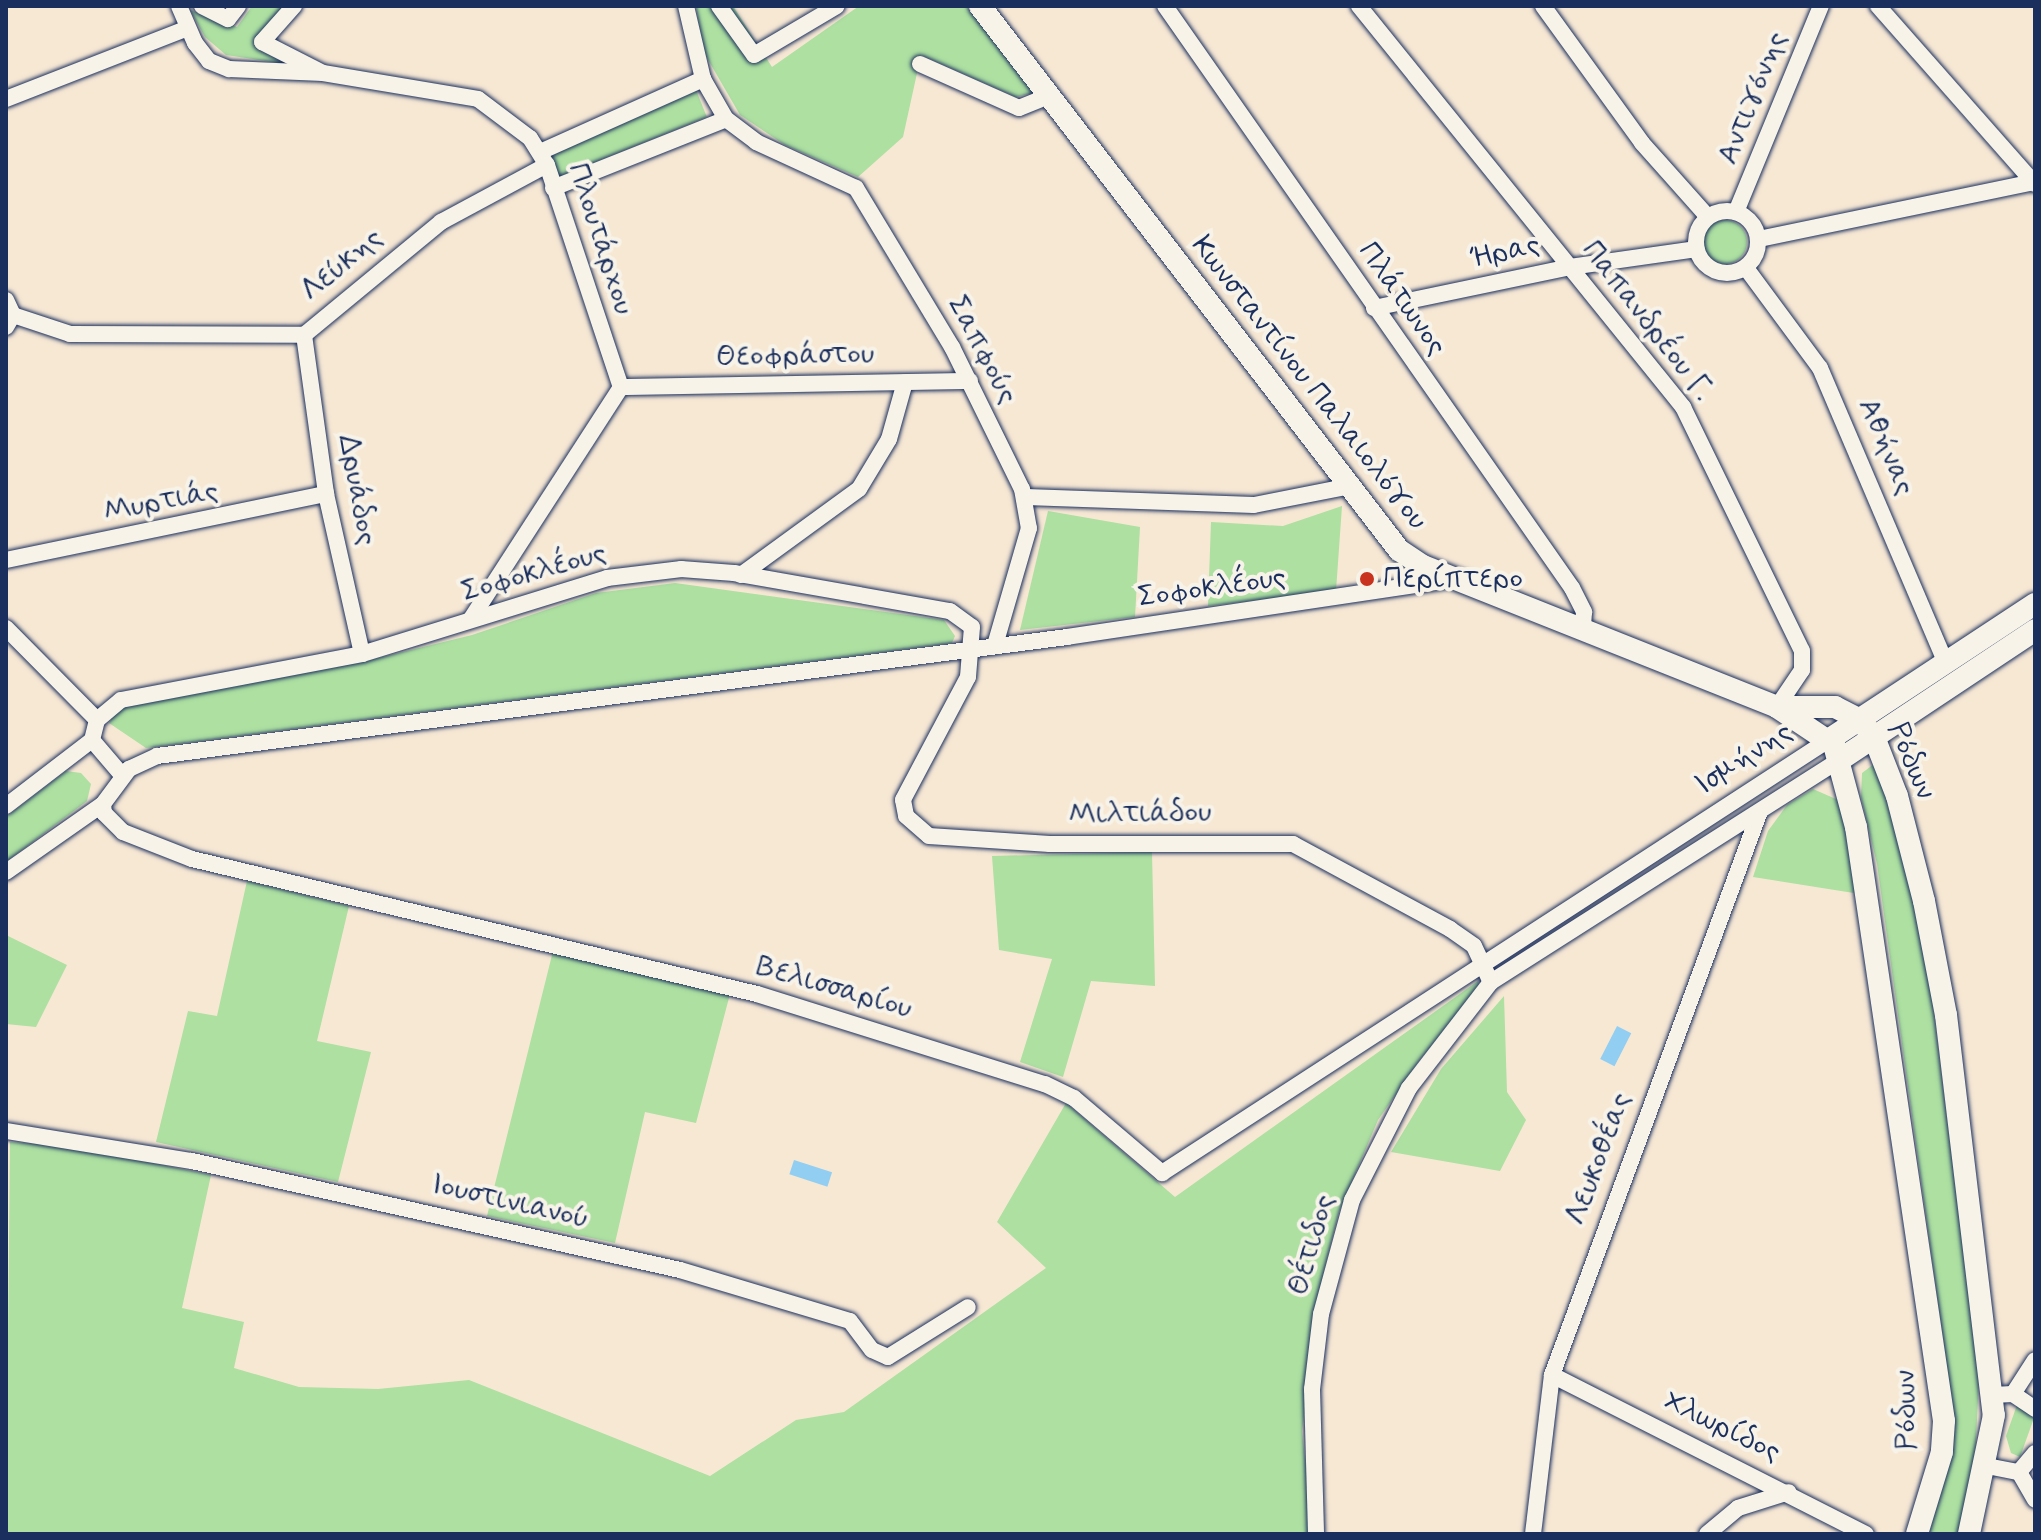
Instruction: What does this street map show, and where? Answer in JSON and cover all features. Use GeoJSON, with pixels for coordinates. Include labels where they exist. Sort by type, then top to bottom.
{"type":"FeatureCollection","features":[{"type":"Feature","properties":{"kind":"street","name":"Πλουτάρχου"},"geometry":{"type":"LineString","coordinates":[[179,6],[188,28],[209,61],[229,69],[323,73],[478,99],[544,158],[621,387]]}},
{"type":"Feature","properties":{"kind":"street"},"geometry":{"type":"LineString","coordinates":[[202,6],[228,19],[238,6]]}},
{"type":"Feature","properties":{"kind":"street"},"geometry":{"type":"LineString","coordinates":[[294,6],[262,42],[323,73]]}},
{"type":"Feature","properties":{"kind":"street","name":"Σαπφούς"},"geometry":{"type":"LineString","coordinates":[[686,6],[703,79],[726,119],[756,142],[853,184],[970,381],[1026,497]]}},
{"type":"Feature","properties":{"kind":"street"},"geometry":{"type":"LineString","coordinates":[[719,6],[754,55],[837,6]]}},
{"type":"Feature","properties":{"kind":"street","name":"Κωνσταντίνου Παλαιολόγου"},"geometry":{"type":"LineString","coordinates":[[980,6],[1346,487],[1399,550],[1456,579],[1583,627],[1777,707]]}},
{"type":"Feature","properties":{"kind":"street","name":"Πλάτωνος"},"geometry":{"type":"LineString","coordinates":[[1165,6],[1572,588],[1584,612],[1583,627]]}},
{"type":"Feature","properties":{"kind":"street","name":"Παπανδρέου Γ."},"geometry":{"type":"LineString","coordinates":[[1359,6],[1683,407],[1794,628],[1802,670],[1777,707]]}},
{"type":"Feature","properties":{"kind":"street"},"geometry":{"type":"LineString","coordinates":[[1543,6],[1634,133],[1708,217]]}},
{"type":"Feature","properties":{"kind":"street","name":"Αντιγόνης"},"geometry":{"type":"LineString","coordinates":[[1736,212],[1821,6]]}},
{"type":"Feature","properties":{"kind":"street"},"geometry":{"type":"LineString","coordinates":[[1878,6],[2035,183]]}},
{"type":"Feature","properties":{"kind":"street"},"geometry":{"type":"LineString","coordinates":[[6,99],[188,28]]}},
{"type":"Feature","properties":{"kind":"street"},"geometry":{"type":"LineString","coordinates":[[920,64],[1019,108],[1049,96]]}},
{"type":"Feature","properties":{"kind":"street","name":"Λεύκης"},"geometry":{"type":"LineString","coordinates":[[8,314],[70,334],[304,335],[441,222],[544,158],[703,79]]}},
{"type":"Feature","properties":{"kind":"street"},"geometry":{"type":"LineString","coordinates":[[553,188],[726,119]]}},
{"type":"Feature","properties":{"kind":"street"},"geometry":{"type":"LineString","coordinates":[[1759,239],[2035,183]]}},
{"type":"Feature","properties":{"kind":"street"},"geometry":{"type":"LineString","coordinates":[[1736,212],[1751,222],[1759,239],[1746,268],[1716,272],[1697,249],[1697,232],[1708,217],[1736,212]]}},
{"type":"Feature","properties":{"kind":"street","name":"Ήρας"},"geometry":{"type":"LineString","coordinates":[[1374,308],[1570,267],[1697,249]]}},
{"type":"Feature","properties":{"kind":"street","name":"Αθήνας"},"geometry":{"type":"LineString","coordinates":[[1746,268],[1820,368],[1946,663]]}},
{"type":"Feature","properties":{"kind":"street","name":"Δρυάδος"},"geometry":{"type":"LineString","coordinates":[[304,335],[326,494],[362,654]]}},
{"type":"Feature","properties":{"kind":"street","name":"Θεοφράστου"},"geometry":{"type":"LineString","coordinates":[[621,387],[970,381]]}},
{"type":"Feature","properties":{"kind":"street"},"geometry":{"type":"LineString","coordinates":[[741,575],[859,489],[889,439],[905,382]]}},
{"type":"Feature","properties":{"kind":"street"},"geometry":{"type":"LineString","coordinates":[[471,619],[621,387]]}},
{"type":"Feature","properties":{"kind":"street"},"geometry":{"type":"LineString","coordinates":[[995,645],[1029,528],[1026,497],[1254,505],[1346,487]]}},
{"type":"Feature","properties":{"kind":"street","name":"Μυρτιάς"},"geometry":{"type":"LineString","coordinates":[[6,560],[326,494]]}},
{"type":"Feature","properties":{"kind":"street","name":"Σοφοκλέους"},"geometry":{"type":"LineString","coordinates":[[97,720],[112,703],[144,694],[362,654],[622,575],[681,569],[741,575],[950,611],[972,627],[975,648]]}},
{"type":"Feature","properties":{"kind":"street","name":"Σοφοκλέους"},"geometry":{"type":"LineString","coordinates":[[6,872],[103,804],[122,775],[157,756],[975,648],[1456,579]]}},
{"type":"Feature","properties":{"kind":"street","name":"Ισμήνης"},"geometry":{"type":"LineString","coordinates":[[1867,728],[1946,663],[2035,604]]}},
{"type":"Feature","properties":{"kind":"street"},"geometry":{"type":"LineString","coordinates":[[6,628],[97,720],[92,740],[6,806]]}},
{"type":"Feature","properties":{"kind":"street","name":"Ισμήνης"},"geometry":{"type":"LineString","coordinates":[[1485,963],[1867,728],[2035,630]]}},
{"type":"Feature","properties":{"kind":"street","name":"Μιλτιάδου"},"geometry":{"type":"LineString","coordinates":[[975,648],[968,677],[904,792],[906,816],[929,836],[1050,844],[1293,844],[1450,929],[1485,963],[1491,982]]}},
{"type":"Feature","properties":{"kind":"street","name":"Ρόδων"},"geometry":{"type":"LineString","coordinates":[[1777,707],[1816,704],[1867,728],[1907,832],[1946,1015],[2003,1394],[1969,1534]]}},
{"type":"Feature","properties":{"kind":"street"},"geometry":{"type":"LineString","coordinates":[[1777,707],[1835,749]]}},
{"type":"Feature","properties":{"kind":"street"},"geometry":{"type":"LineString","coordinates":[[92,740],[122,775]]}},
{"type":"Feature","properties":{"kind":"street","name":"Ρόδων"},"geometry":{"type":"LineString","coordinates":[[1835,749],[1944,1421],[1942,1452],[1917,1534]]}},
{"type":"Feature","properties":{"kind":"street","name":"Ισμήνης"},"geometry":{"type":"LineString","coordinates":[[1491,982],[1759,814],[1835,749]]}},
{"type":"Feature","properties":{"kind":"street","name":"Βελισσαρίου"},"geometry":{"type":"LineString","coordinates":[[103,804],[106,816],[123,832],[192,859],[757,994],[1054,1087],[1162,1173],[1485,963]]}},
{"type":"Feature","properties":{"kind":"street","name":"Λευκοθέας"},"geometry":{"type":"LineString","coordinates":[[1533,1534],[1552,1375],[1759,814]]}},
{"type":"Feature","properties":{"kind":"street","name":"Θέτιδος"},"geometry":{"type":"LineString","coordinates":[[1316,1534],[1312,1389],[1321,1314],[1341,1237],[1388,1125],[1433,1053],[1491,982]]}},
{"type":"Feature","properties":{"kind":"street","name":"Ιουστινιανού"},"geometry":{"type":"LineString","coordinates":[[6,1131],[192,1161],[680,1270],[850,1321],[872,1350],[888,1357],[968,1307]]}},
{"type":"Feature","properties":{"kind":"street"},"geometry":{"type":"LineString","coordinates":[[2035,1360],[2003,1394],[2035,1409]]}},
{"type":"Feature","properties":{"kind":"street","name":"Χλωρίδος"},"geometry":{"type":"LineString","coordinates":[[1552,1375],[1789,1492],[1866,1534]]}},
{"type":"Feature","properties":{"kind":"street"},"geometry":{"type":"LineString","coordinates":[[2019,1472],[2035,1453]]}},
{"type":"Feature","properties":{"kind":"street"},"geometry":{"type":"LineString","coordinates":[[1987,1466],[2019,1472],[2035,1500]]}},
{"type":"Feature","properties":{"kind":"street"},"geometry":{"type":"LineString","coordinates":[[1707,1534],[1738,1508],[1789,1492]]}},
{"type":"Feature","properties":{"kind":"green space"},"geometry":{"type":"Polygon","coordinates":[[[252,6],[287,6],[254,44],[285,64],[226,55],[205,37],[190,10],[237,27],[252,6]]]}},
{"type":"Feature","properties":{"kind":"green space"},"geometry":{"type":"Polygon","coordinates":[[[696,6],[733,6],[772,67],[859,6],[966,6],[1033,93],[1016,97],[921,55],[903,137],[858,177],[785,145],[740,115],[703,51],[696,6]]]}},
{"type":"Feature","properties":{"kind":"green space"},"geometry":{"type":"Polygon","coordinates":[[[696,90],[707,117],[559,176],[549,150],[696,90]]]}},
{"type":"Feature","properties":{"kind":"green space"},"geometry":{"type":"Polygon","coordinates":[[[1725,220],[1740,227],[1747,242],[1740,257],[1725,264],[1710,257],[1703,242],[1710,227],[1725,220]]]}},
{"type":"Feature","properties":{"kind":"green space"},"geometry":{"type":"Polygon","coordinates":[[[1342,506],[1336,591],[1208,606],[1211,522],[1283,526],[1342,506]]]}},
{"type":"Feature","properties":{"kind":"green space"},"geometry":{"type":"Polygon","coordinates":[[[1048,511],[1140,527],[1135,617],[1020,630],[1048,511]]]}},
{"type":"Feature","properties":{"kind":"green space"},"geometry":{"type":"Polygon","coordinates":[[[675,583],[944,620],[955,636],[952,643],[146,748],[109,723],[119,707],[362,662],[472,635],[596,593],[675,583]]]}},
{"type":"Feature","properties":{"kind":"green space"},"geometry":{"type":"Polygon","coordinates":[[[1874,764],[1881,770],[1925,941],[1979,1378],[1975,1461],[1958,1534],[1929,1534],[1952,1451],[1953,1410],[1877,864],[1861,797],[1862,773],[1874,764]]]}},
{"type":"Feature","properties":{"kind":"green space"},"geometry":{"type":"Polygon","coordinates":[[[66,771],[81,773],[91,784],[87,801],[6,862],[6,817],[66,771]]]}},
{"type":"Feature","properties":{"kind":"green space"},"geometry":{"type":"Polygon","coordinates":[[[1813,789],[1845,803],[1860,894],[1753,877],[1768,831],[1787,805],[1813,789]]]}},
{"type":"Feature","properties":{"kind":"green space"},"geometry":{"type":"Polygon","coordinates":[[[1152,852],[1155,986],[1091,981],[1063,1077],[1020,1062],[1052,959],[999,950],[992,856],[1152,852]]]}},
{"type":"Feature","properties":{"kind":"green space"},"geometry":{"type":"Polygon","coordinates":[[[247,881],[349,906],[317,1041],[371,1052],[338,1182],[156,1142],[188,1011],[217,1016],[247,881]]]}},
{"type":"Feature","properties":{"kind":"green space"},"geometry":{"type":"Polygon","coordinates":[[[6,935],[67,965],[36,1027],[6,1024],[6,935]]]}},
{"type":"Feature","properties":{"kind":"green space"},"geometry":{"type":"Polygon","coordinates":[[[553,951],[730,994],[696,1123],[645,1112],[615,1243],[487,1216],[553,951]]]}},
{"type":"Feature","properties":{"kind":"green space"},"geometry":{"type":"Polygon","coordinates":[[[1478,981],[1481,991],[1421,1058],[1378,1120],[1339,1212],[1323,1275],[1302,1431],[1313,1534],[6,1534],[10,1142],[69,1146],[211,1175],[182,1308],[244,1322],[234,1368],[299,1387],[378,1389],[469,1380],[710,1476],[796,1420],[844,1412],[1046,1268],[997,1222],[1066,1103],[1175,1197],[1478,981]]]}},
{"type":"Feature","properties":{"kind":"green space"},"geometry":{"type":"Polygon","coordinates":[[[1504,996],[1507,1092],[1526,1120],[1500,1171],[1391,1152],[1441,1069],[1504,996]]]}},
{"type":"Feature","properties":{"kind":"green space"},"geometry":{"type":"Polygon","coordinates":[[[2017,1405],[2034,1418],[2020,1457],[2011,1453],[2006,1436],[2017,1405]]]}},
{"type":"Feature","properties":{"kind":"water"},"geometry":{"type":"Polygon","coordinates":[[[1617,1026],[1631,1033],[1614,1066],[1600,1059],[1617,1026]]]}},
{"type":"Feature","properties":{"kind":"water"},"geometry":{"type":"Polygon","coordinates":[[[794,1160],[832,1172],[827,1187],[789,1174],[794,1160]]]}},
{"type":"Feature","properties":{"kind":"place","name":"Περίπτερο"},"geometry":{"type":"Point","coordinates":[1367,579]}}]}
